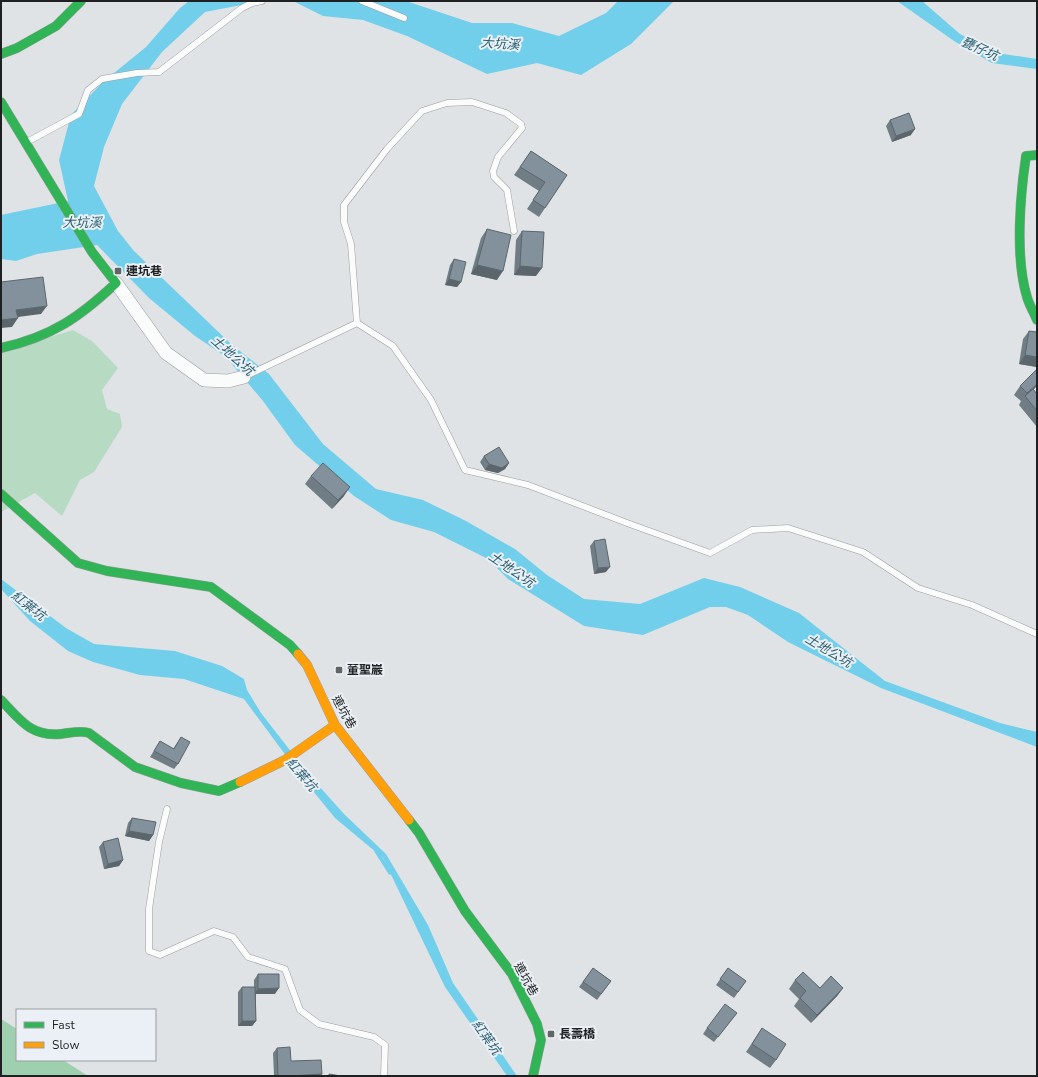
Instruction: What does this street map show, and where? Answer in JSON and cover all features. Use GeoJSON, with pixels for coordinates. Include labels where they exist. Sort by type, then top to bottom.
{"type":"FeatureCollection","features":[{"type":"Feature","properties":{"kind":"street"},"geometry":{"type":"LineString","coordinates":[[1,54],[18,48],[56,26],[81,1]]}},
{"type":"Feature","properties":{"kind":"street"},"geometry":{"type":"LineString","coordinates":[[1,102],[92,252],[166,353],[204,380],[228,381],[244,377]]}},
{"type":"Feature","properties":{"kind":"street"},"geometry":{"type":"LineString","coordinates":[[1037,155],[1026,156],[1023,175],[1021,238],[1026,295],[1037,320]]}},
{"type":"Feature","properties":{"kind":"street"},"geometry":{"type":"LineString","coordinates":[[1,348],[40,339],[60,329],[89,310],[116,284]]}},
{"type":"Feature","properties":{"kind":"street","name":"連坑巷"},"geometry":{"type":"LineString","coordinates":[[1,494],[24,512],[78,563],[107,571],[211,587],[290,645],[307,665],[335,725],[418,833],[465,911],[512,974],[537,1024],[542,1040],[534,1073]]}},
{"type":"Feature","properties":{"kind":"street"},"geometry":{"type":"LineString","coordinates":[[1,700],[21,721],[37,733],[58,734],[83,731],[89,733],[135,767],[181,783],[219,791],[250,778],[285,760],[335,725]]}},
{"type":"Feature","properties":{"kind":"lane"},"geometry":{"type":"LineString","coordinates":[[25,143],[79,114],[88,90],[102,80],[137,73],[159,72],[242,8],[252,3],[262,1]]}},
{"type":"Feature","properties":{"kind":"lane"},"geometry":{"type":"LineString","coordinates":[[362,1],[404,18]]}},
{"type":"Feature","properties":{"kind":"lane"},"geometry":{"type":"LineString","coordinates":[[357,323],[351,244],[344,222],[344,205],[387,149],[422,111],[447,103],[472,102],[506,113],[521,124],[522,128],[498,157],[492,171],[494,177],[507,190],[514,231]]}},
{"type":"Feature","properties":{"kind":"lane"},"geometry":{"type":"LineString","coordinates":[[244,377],[357,323]]}},
{"type":"Feature","properties":{"kind":"lane"},"geometry":{"type":"LineString","coordinates":[[357,323],[393,346],[431,400],[465,470],[528,484],[627,524],[710,553],[752,530],[788,528],[863,552],[918,588],[972,605],[1037,634]]}},
{"type":"Feature","properties":{"kind":"lane"},"geometry":{"type":"LineString","coordinates":[[168,809],[159,842],[149,909],[149,951],[160,955],[214,931],[233,937],[248,957],[285,969],[300,1010],[319,1024],[374,1037],[385,1045],[384,1076]]}},
{"type":"Feature","properties":{"kind":"green space"},"geometry":{"type":"Polygon","coordinates":[[[73,330],[92,341],[118,368],[102,390],[107,409],[120,414],[122,427],[94,472],[80,480],[62,516],[35,493],[1,512],[1,352],[73,330]]]}},
{"type":"Feature","properties":{"kind":"green space"},"geometry":{"type":"Polygon","coordinates":[[[1,1019],[16,1028],[16,1061],[65,1061],[88,1076],[1,1076],[1,1019]]]}},
{"type":"Feature","properties":{"kind":"water","name":"大坑溪"},"geometry":{"type":"Polygon","coordinates":[[[189,1],[278,1],[252,3],[205,12],[162,52],[122,104],[104,147],[94,186],[118,231],[134,251],[231,344],[269,374],[323,444],[376,489],[423,500],[466,521],[515,549],[547,575],[584,599],[640,604],[704,578],[740,587],[799,613],[885,681],[1000,723],[1037,732],[1037,747],[881,688],[788,642],[748,615],[726,607],[710,607],[643,635],[584,626],[508,579],[488,559],[434,532],[391,520],[354,496],[295,445],[263,401],[225,356],[195,336],[149,298],[97,245],[37,254],[16,261],[1,259],[1,215],[68,201],[59,160],[71,115],[103,82],[146,47],[180,8],[189,1]]]}},
{"type":"Feature","properties":{"kind":"water","name":"大坑溪"},"geometry":{"type":"Polygon","coordinates":[[[293,1],[406,1],[472,23],[512,23],[559,36],[606,13],[618,1],[674,1],[631,44],[581,75],[537,63],[487,74],[407,36],[363,20],[323,16],[293,1]]]}},
{"type":"Feature","properties":{"kind":"water","name":"甕仔坑"},"geometry":{"type":"Polygon","coordinates":[[[897,1],[922,1],[960,34],[997,53],[1037,59],[1037,69],[992,63],[954,41],[897,1]]]}},
{"type":"Feature","properties":{"kind":"water"},"geometry":{"type":"Polygon","coordinates":[[[1,579],[66,628],[94,644],[175,651],[222,666],[244,679],[247,690],[261,713],[310,776],[344,814],[386,854],[428,925],[453,983],[517,1076],[507,1076],[445,987],[383,858],[335,818],[304,780],[244,699],[184,679],[140,675],[93,662],[68,651],[30,621],[1,589],[1,579]]]}},
{"type":"Feature","properties":{"kind":"building"},"geometry":{"type":"Polygon","coordinates":[[[909,113],[915,129],[896,136],[890,120],[909,113]]]}},
{"type":"Feature","properties":{"kind":"building"},"geometry":{"type":"Polygon","coordinates":[[[531,151],[567,175],[545,208],[533,200],[545,182],[520,167],[531,151]]]}},
{"type":"Feature","properties":{"kind":"building"},"geometry":{"type":"Polygon","coordinates":[[[487,229],[511,235],[503,271],[477,265],[487,229]]]}},
{"type":"Feature","properties":{"kind":"building"},"geometry":{"type":"Polygon","coordinates":[[[522,231],[544,232],[542,268],[520,266],[522,231]]]}},
{"type":"Feature","properties":{"kind":"building"},"geometry":{"type":"Polygon","coordinates":[[[454,259],[466,262],[461,282],[449,279],[454,259]]]}},
{"type":"Feature","properties":{"kind":"building"},"geometry":{"type":"Polygon","coordinates":[[[43,277],[47,306],[16,310],[18,318],[1,320],[1,282],[43,277]]]}},
{"type":"Feature","properties":{"kind":"building"},"geometry":{"type":"Polygon","coordinates":[[[1029,331],[1037,332],[1037,357],[1025,355],[1029,331]]]}},
{"type":"Feature","properties":{"kind":"building"},"geometry":{"type":"Polygon","coordinates":[[[1037,369],[1037,384],[1027,393],[1020,386],[1037,369]]]}},
{"type":"Feature","properties":{"kind":"building"},"geometry":{"type":"Polygon","coordinates":[[[1033,389],[1037,394],[1037,411],[1025,396],[1033,389]]]}},
{"type":"Feature","properties":{"kind":"building"},"geometry":{"type":"Polygon","coordinates":[[[499,447],[509,463],[502,468],[489,464],[484,456],[499,447]]]}},
{"type":"Feature","properties":{"kind":"building"},"geometry":{"type":"Polygon","coordinates":[[[323,463],[350,487],[338,500],[311,476],[323,463]]]}},
{"type":"Feature","properties":{"kind":"building"},"geometry":{"type":"Polygon","coordinates":[[[605,539],[610,567],[598,568],[594,541],[605,539]]]}},
{"type":"Feature","properties":{"kind":"building"},"geometry":{"type":"Polygon","coordinates":[[[181,737],[190,742],[178,764],[154,751],[160,741],[174,749],[181,737]]]}},
{"type":"Feature","properties":{"kind":"building"},"geometry":{"type":"Polygon","coordinates":[[[132,818],[156,822],[153,835],[129,831],[132,818]]]}},
{"type":"Feature","properties":{"kind":"building"},"geometry":{"type":"Polygon","coordinates":[[[118,838],[123,860],[108,864],[103,842],[118,838]]]}},
{"type":"Feature","properties":{"kind":"building"},"geometry":{"type":"Polygon","coordinates":[[[593,968],[611,981],[601,994],[583,982],[593,968]]]}},
{"type":"Feature","properties":{"kind":"building"},"geometry":{"type":"Polygon","coordinates":[[[728,968],[746,981],[738,992],[720,979],[728,968]]]}},
{"type":"Feature","properties":{"kind":"building"},"geometry":{"type":"Polygon","coordinates":[[[803,972],[820,988],[831,976],[843,988],[817,1015],[800,998],[806,991],[795,980],[803,972]]]}},
{"type":"Feature","properties":{"kind":"building"},"geometry":{"type":"Polygon","coordinates":[[[258,974],[279,974],[279,988],[258,989],[258,974]]]}},
{"type":"Feature","properties":{"kind":"building"},"geometry":{"type":"Polygon","coordinates":[[[242,987],[255,987],[256,1021],[242,1021],[242,987]]]}},
{"type":"Feature","properties":{"kind":"building"},"geometry":{"type":"Polygon","coordinates":[[[725,1004],[737,1013],[718,1037],[707,1028],[725,1004]]]}},
{"type":"Feature","properties":{"kind":"building"},"geometry":{"type":"Polygon","coordinates":[[[762,1028],[786,1044],[776,1060],[752,1044],[762,1028]]]}},
{"type":"Feature","properties":{"kind":"building"},"geometry":{"type":"Polygon","coordinates":[[[290,1047],[291,1061],[321,1060],[322,1074],[278,1076],[277,1048],[290,1047]]]}},
{"type":"Feature","properties":{"kind":"building"},"geometry":{"type":"Polygon","coordinates":[[[329,1074],[341,1076],[329,1076],[329,1074]]]}},
{"type":"Feature","properties":{"kind":"waterway","name":"紅葉坑"},"geometry":{"type":"LineString","coordinates":[[376,851],[390,873]]}},
{"type":"Feature","properties":{"kind":"traffic: fast"},"geometry":{"type":"LineString","coordinates":[[1,54],[17,48],[56,26],[81,1]]}},
{"type":"Feature","properties":{"kind":"traffic: fast"},"geometry":{"type":"LineString","coordinates":[[1,102],[92,252],[116,283],[77,316],[50,332],[1,348]]}},
{"type":"Feature","properties":{"kind":"traffic: fast"},"geometry":{"type":"LineString","coordinates":[[1037,155],[1026,156],[1022,189],[1020,227],[1023,281],[1028,300],[1037,320]]}},
{"type":"Feature","properties":{"kind":"traffic: fast"},"geometry":{"type":"LineString","coordinates":[[1,494],[78,563],[107,571],[211,587],[290,645],[298,654]]}},
{"type":"Feature","properties":{"kind":"traffic: fast"},"geometry":{"type":"LineString","coordinates":[[1,700],[20,720],[34,730],[51,734],[79,732],[89,733],[135,767],[181,783],[219,791],[240,782]]}},
{"type":"Feature","properties":{"kind":"traffic: fast"},"geometry":{"type":"LineString","coordinates":[[409,820],[419,833],[465,911],[512,974],[537,1024],[541,1040],[533,1076]]}},
{"type":"Feature","properties":{"kind":"traffic: slow"},"geometry":{"type":"LineString","coordinates":[[298,654],[307,665],[335,725],[409,820]]}},
{"type":"Feature","properties":{"kind":"traffic: slow"},"geometry":{"type":"LineString","coordinates":[[240,782],[285,760],[335,725]]}},
{"type":"Feature","properties":{"kind":"place","name":"連坑巷"},"geometry":{"type":"Point","coordinates":[118,271]}},
{"type":"Feature","properties":{"kind":"place","name":"董聖巖"},"geometry":{"type":"Point","coordinates":[339,670]}},
{"type":"Feature","properties":{"kind":"place","name":"長壽橋"},"geometry":{"type":"Point","coordinates":[551,1034]}},
{"type":"Feature","properties":{"kind":"water label","name":"土地公坑"},"geometry":{"type":"Point","coordinates":[233,355]}},
{"type":"Feature","properties":{"kind":"water label","name":"土地公坑"},"geometry":{"type":"Point","coordinates":[512,569]}},
{"type":"Feature","properties":{"kind":"water label","name":"土地公坑"},"geometry":{"type":"Point","coordinates":[829,650]}}]}
